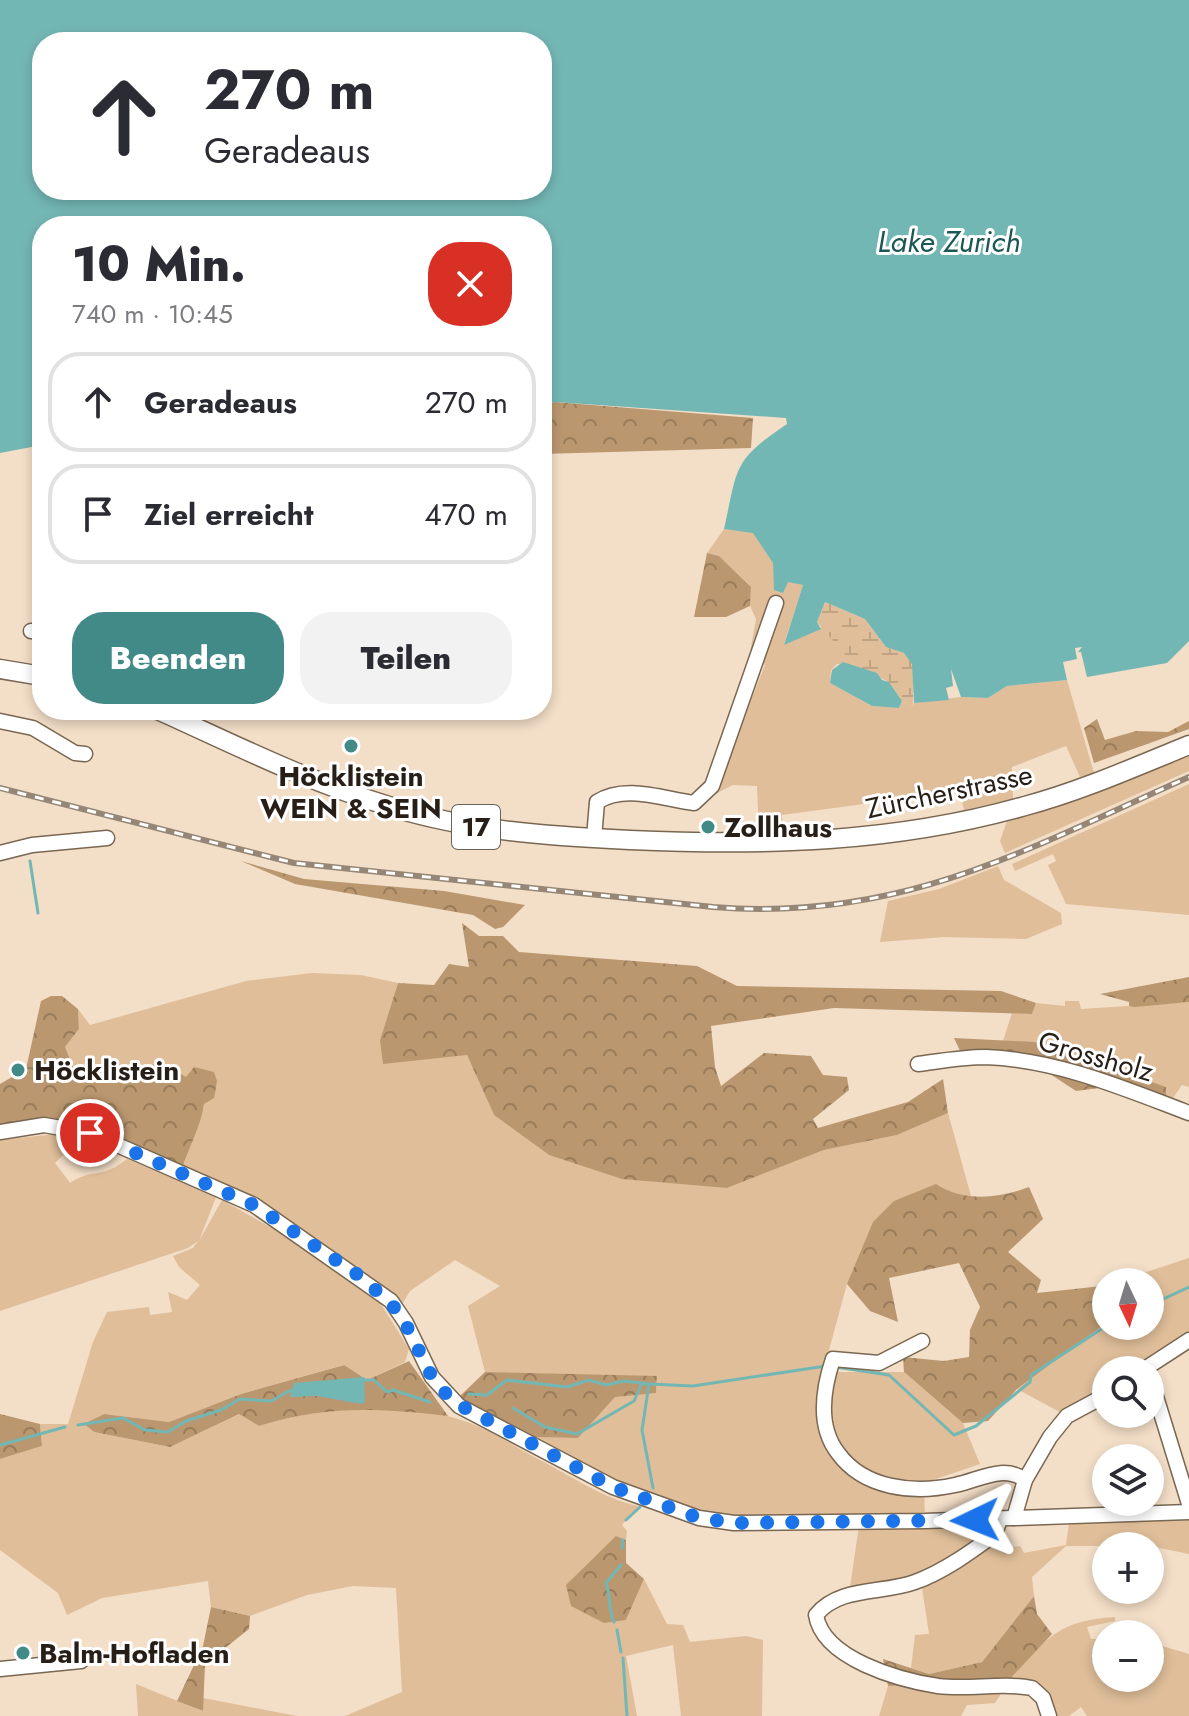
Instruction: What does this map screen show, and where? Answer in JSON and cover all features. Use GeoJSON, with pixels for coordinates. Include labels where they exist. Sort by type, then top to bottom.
{"type":"FeatureCollection","features":[{"type":"Feature","properties":{"kind":"main road"},"geometry":{"type":"LineString","coordinates":[[0,669],[32,674]]}},
{"type":"Feature","properties":{"kind":"main road","name":"Zürcherstrasse"},"geometry":{"type":"LineString","coordinates":[[180,720],[318,782],[393,808],[464,825],[594,838],[754,844],[891,835],[1027,806],[1189,745]]}},
{"type":"Feature","properties":{"kind":"street"},"geometry":{"type":"LineString","coordinates":[[594,838],[597,802],[609,794],[657,795],[694,803],[703,798],[712,786],[776,603]]}},
{"type":"Feature","properties":{"kind":"street"},"geometry":{"type":"LineString","coordinates":[[0,721],[33,728],[75,753],[85,754]]}},
{"type":"Feature","properties":{"kind":"street"},"geometry":{"type":"LineString","coordinates":[[0,853],[88,834],[107,838]]}},
{"type":"Feature","properties":{"kind":"street","name":"Grossholz"},"geometry":{"type":"LineString","coordinates":[[918,1064],[983,1057],[1039,1062],[1108,1082],[1189,1113]]}},
{"type":"Feature","properties":{"kind":"street"},"geometry":{"type":"LineString","coordinates":[[0,1132],[44,1125],[76,1128],[254,1205],[391,1301],[406,1323],[432,1377],[452,1401],[613,1487],[716,1521],[1007,1519],[1189,1512]]}},
{"type":"Feature","properties":{"kind":"street"},"geometry":{"type":"LineString","coordinates":[[1164,1356],[1189,1340]]}},
{"type":"Feature","properties":{"kind":"street"},"geometry":{"type":"LineString","coordinates":[[922,1341],[879,1363],[833,1359],[826,1380],[825,1426],[832,1446],[857,1474],[896,1487],[954,1486],[1006,1472],[1025,1480]]}},
{"type":"Feature","properties":{"kind":"street"},"geometry":{"type":"LineString","coordinates":[[1168,1353],[1189,1348]]}},
{"type":"Feature","properties":{"kind":"street"},"geometry":{"type":"LineString","coordinates":[[1049,1716],[1043,1698],[1032,1688],[940,1686],[914,1681],[844,1655],[825,1639],[816,1615],[823,1606],[845,1597],[921,1580],[995,1534],[1007,1519],[1050,1437],[1067,1416],[1092,1403]]}},
{"type":"Feature","properties":{"kind":"street"},"geometry":{"type":"LineString","coordinates":[[1164,1425],[1189,1504]]}},
{"type":"Feature","properties":{"kind":"street"},"geometry":{"type":"LineString","coordinates":[[0,1669],[81,1661]]}},
{"type":"Feature","properties":{"kind":"green space"},"geometry":{"type":"Polygon","coordinates":[[[552,403],[753,418],[751,448],[552,454],[552,403]]]}},
{"type":"Feature","properties":{"kind":"green space"},"geometry":{"type":"Polygon","coordinates":[[[724,529],[753,532],[788,581],[803,585],[784,644],[822,627],[855,666],[837,664],[831,670],[830,683],[872,706],[899,708],[902,701],[913,707],[914,703],[961,697],[988,698],[1007,686],[1067,680],[1094,773],[1080,777],[1066,746],[1012,767],[1013,799],[964,810],[960,791],[782,815],[783,831],[759,833],[757,786],[733,785],[713,795],[765,665],[749,658],[756,619],[750,606],[751,587],[719,556],[707,553],[724,529]]]}},
{"type":"Feature","properties":{"kind":"green space"},"geometry":{"type":"Polygon","coordinates":[[[707,553],[719,556],[751,587],[750,606],[726,617],[694,617],[707,553]]]}},
{"type":"Feature","properties":{"kind":"green space"},"geometry":{"type":"Polygon","coordinates":[[[825,602],[865,619],[886,647],[904,653],[913,664],[913,707],[902,701],[889,682],[855,666],[817,622],[825,602]]]}},
{"type":"Feature","properties":{"kind":"green space"},"geometry":{"type":"Polygon","coordinates":[[[1097,719],[1105,740],[1136,731],[1168,732],[1189,721],[1189,729],[1094,763],[1084,728],[1097,719]]]}},
{"type":"Feature","properties":{"kind":"green space"},"geometry":{"type":"Polygon","coordinates":[[[1189,756],[1189,771],[1005,853],[1000,841],[1007,821],[1101,791],[1189,756]]]}},
{"type":"Feature","properties":{"kind":"green space"},"geometry":{"type":"Polygon","coordinates":[[[1189,784],[1189,915],[1066,904],[1048,865],[1056,861],[1053,854],[1015,871],[1012,864],[1189,784]]]}},
{"type":"Feature","properties":{"kind":"green space"},"geometry":{"type":"Polygon","coordinates":[[[241,861],[304,879],[444,891],[525,905],[503,927],[495,929],[473,915],[295,884],[241,861]]]}},
{"type":"Feature","properties":{"kind":"green space"},"geometry":{"type":"Polygon","coordinates":[[[998,866],[1004,880],[1061,913],[1062,924],[1026,939],[944,937],[880,942],[888,901],[939,889],[998,866]]]}},
{"type":"Feature","properties":{"kind":"green space"},"geometry":{"type":"Polygon","coordinates":[[[462,923],[479,936],[503,936],[519,952],[697,966],[737,986],[1001,991],[1036,1003],[1032,1014],[834,1008],[711,1026],[715,1067],[721,1086],[764,1053],[811,1056],[823,1075],[847,1077],[849,1090],[813,1119],[818,1128],[908,1102],[943,1079],[948,1113],[897,1135],[824,1150],[727,1188],[622,1179],[549,1155],[494,1115],[467,1055],[383,1064],[380,1040],[398,983],[434,985],[449,964],[469,967],[462,923]]]}},
{"type":"Feature","properties":{"kind":"green space"},"geometry":{"type":"Polygon","coordinates":[[[312,973],[361,975],[398,983],[380,1040],[467,1055],[494,1115],[549,1155],[727,1188],[824,1150],[897,1135],[948,1113],[971,1196],[954,1196],[847,1284],[823,1372],[904,1372],[963,1423],[980,1464],[924,1483],[925,1521],[1000,1519],[995,1534],[1000,1549],[1020,1546],[1024,1553],[1066,1545],[1070,1516],[1164,1516],[1164,1513],[1189,1512],[1189,1554],[1164,1549],[1164,1532],[1092,1532],[1092,1546],[1066,1546],[1032,1577],[1034,1596],[982,1662],[929,1674],[911,1668],[915,1635],[929,1634],[921,1581],[853,1595],[850,1587],[860,1519],[734,1523],[668,1508],[529,1437],[578,1438],[615,1396],[656,1393],[657,1377],[485,1372],[468,1306],[500,1286],[455,1260],[410,1291],[401,1306],[387,1291],[182,1169],[204,1104],[186,1077],[142,1073],[132,1068],[76,1074],[65,1047],[79,1029],[78,1009],[90,1025],[246,981],[312,973]]]}},
{"type":"Feature","properties":{"kind":"green space"},"geometry":{"type":"Polygon","coordinates":[[[1189,977],[1189,1002],[1135,1007],[1129,1006],[1129,1002],[1100,994],[1189,977]]]}},
{"type":"Feature","properties":{"kind":"green space"},"geometry":{"type":"Polygon","coordinates":[[[51,996],[62,996],[78,1009],[79,1029],[65,1047],[76,1074],[132,1068],[142,1073],[148,1065],[165,1064],[186,1077],[194,1067],[214,1072],[217,1081],[214,1098],[204,1104],[182,1169],[79,1125],[0,1129],[0,1084],[26,1069],[41,1001],[51,996]]]}},
{"type":"Feature","properties":{"kind":"green space"},"geometry":{"type":"Polygon","coordinates":[[[1065,1001],[1079,1001],[1081,1009],[1189,1002],[1189,1087],[1182,1085],[1166,1108],[1003,1041],[1012,1013],[1032,1014],[1036,1003],[1065,1006],[1065,1001]]]}},
{"type":"Feature","properties":{"kind":"green space"},"geometry":{"type":"Polygon","coordinates":[[[954,1038],[1035,1042],[1166,1087],[1166,1108],[1107,1087],[1076,1091],[1047,1072],[961,1053],[954,1038]]]}},
{"type":"Feature","properties":{"kind":"green space"},"geometry":{"type":"Polygon","coordinates":[[[56,1134],[79,1140],[55,1163],[70,1183],[85,1175],[104,1172],[127,1159],[216,1197],[199,1241],[222,1200],[281,1233],[379,1301],[409,1349],[405,1362],[367,1380],[343,1365],[241,1394],[169,1422],[104,1414],[85,1425],[94,1432],[170,1447],[239,1414],[259,1426],[337,1410],[392,1408],[445,1415],[470,1423],[601,1493],[639,1506],[622,1525],[627,1531],[626,1540],[616,1536],[626,1620],[644,1579],[667,1624],[683,1625],[690,1642],[746,1636],[763,1640],[762,1716],[681,1716],[673,1645],[626,1656],[637,1716],[345,1716],[402,1692],[396,1588],[353,1586],[307,1595],[250,1616],[211,1607],[208,1581],[102,1598],[67,1615],[58,1593],[0,1550],[0,1459],[42,1446],[40,1424],[68,1424],[93,1342],[107,1312],[149,1307],[150,1315],[172,1312],[168,1292],[187,1300],[200,1285],[179,1267],[173,1256],[193,1248],[198,1241],[188,1248],[0,1311],[0,1140],[56,1134]]]}},
{"type":"Feature","properties":{"kind":"green space"},"geometry":{"type":"Polygon","coordinates":[[[936,1184],[958,1194],[981,1197],[1029,1187],[1043,1219],[1008,1252],[1041,1280],[1037,1293],[1092,1287],[1092,1333],[1017,1389],[988,1421],[963,1423],[904,1372],[903,1357],[944,1361],[969,1357],[970,1330],[980,1307],[959,1263],[889,1278],[898,1322],[870,1311],[847,1284],[873,1222],[894,1201],[936,1184]]]}},
{"type":"Feature","properties":{"kind":"green space"},"geometry":{"type":"Polygon","coordinates":[[[1189,1258],[1189,1338],[1163,1356],[1092,1356],[1092,1403],[1067,1416],[1017,1389],[1092,1333],[1092,1340],[1164,1340],[1164,1268],[1159,1268],[1189,1258]]]}},
{"type":"Feature","properties":{"kind":"green space"},"geometry":{"type":"Polygon","coordinates":[[[409,1361],[448,1416],[399,1411],[330,1411],[259,1426],[239,1414],[170,1447],[94,1432],[84,1424],[104,1414],[169,1422],[241,1394],[344,1365],[367,1380],[409,1361]]]}},
{"type":"Feature","properties":{"kind":"green space"},"geometry":{"type":"Polygon","coordinates":[[[485,1372],[657,1376],[656,1393],[615,1397],[578,1438],[529,1437],[459,1397],[485,1372]]]}},
{"type":"Feature","properties":{"kind":"green space"},"geometry":{"type":"Polygon","coordinates":[[[0,1414],[40,1424],[42,1446],[0,1459],[0,1414]]]}},
{"type":"Feature","properties":{"kind":"green space"},"geometry":{"type":"Polygon","coordinates":[[[616,1536],[626,1540],[626,1563],[644,1579],[626,1620],[604,1623],[571,1606],[566,1585],[616,1536]]]}},
{"type":"Feature","properties":{"kind":"green space"},"geometry":{"type":"Polygon","coordinates":[[[1034,1596],[1037,1614],[1052,1634],[1009,1680],[888,1686],[883,1659],[929,1674],[982,1662],[1034,1596]]]}},
{"type":"Feature","properties":{"kind":"green space"},"geometry":{"type":"Polygon","coordinates":[[[211,1607],[250,1616],[249,1629],[205,1664],[203,1711],[177,1701],[203,1646],[211,1607]]]}},
{"type":"Feature","properties":{"kind":"green space"},"geometry":{"type":"Polygon","coordinates":[[[1115,1617],[1115,1620],[1092,1620],[1092,1626],[1087,1627],[1092,1639],[1092,1692],[1164,1692],[1164,1647],[1189,1654],[1189,1716],[1087,1716],[1081,1707],[1069,1716],[1049,1716],[1043,1698],[1010,1680],[995,1703],[967,1705],[961,1716],[879,1716],[888,1686],[1009,1680],[1054,1635],[1065,1628],[1095,1619],[1115,1617]]]}},
{"type":"Feature","properties":{"kind":"green space"},"geometry":{"type":"Polygon","coordinates":[[[136,1684],[202,1711],[203,1698],[297,1716],[138,1716],[136,1684]]]}},
{"type":"Feature","properties":{"kind":"water","name":"Lake Zurich"},"geometry":{"type":"Polygon","coordinates":[[[0,0],[1189,0],[1189,641],[1167,663],[1087,677],[1081,652],[1078,652],[1082,647],[1075,648],[1077,659],[1063,662],[1067,680],[1007,686],[988,698],[961,697],[951,669],[953,686],[946,688],[949,700],[914,703],[912,664],[904,653],[886,647],[865,619],[825,602],[817,622],[821,629],[784,645],[803,585],[788,582],[783,593],[774,590],[773,563],[753,533],[724,529],[740,467],[756,447],[787,424],[786,418],[552,403],[552,216],[32,216],[32,447],[0,453],[0,0]]]}},
{"type":"Feature","properties":{"kind":"water"},"geometry":{"type":"Polygon","coordinates":[[[843,662],[877,673],[882,680],[889,682],[902,701],[899,708],[872,706],[830,683],[832,670],[843,662]]]}},
{"type":"Feature","properties":{"kind":"water"},"geometry":{"type":"Polygon","coordinates":[[[364,1377],[365,1402],[361,1404],[317,1396],[290,1397],[294,1383],[364,1377]]]}},
{"type":"Feature","properties":{"kind":"waterway"},"geometry":{"type":"LineString","coordinates":[[30,861],[38,913]]}},
{"type":"Feature","properties":{"kind":"waterway"},"geometry":{"type":"LineString","coordinates":[[1164,1299],[1189,1287]]}},
{"type":"Feature","properties":{"kind":"waterway"},"geometry":{"type":"LineString","coordinates":[[835,1367],[889,1375],[954,1435],[976,1426],[1030,1382],[1031,1375],[1092,1335]]}},
{"type":"Feature","properties":{"kind":"waterway"},"geometry":{"type":"LineString","coordinates":[[653,1488],[642,1430],[649,1384],[693,1386],[826,1366]]}},
{"type":"Feature","properties":{"kind":"waterway"},"geometry":{"type":"LineString","coordinates":[[362,1380],[374,1380],[387,1392],[393,1390],[430,1402]]}},
{"type":"Feature","properties":{"kind":"waterway"},"geometry":{"type":"LineString","coordinates":[[469,1394],[487,1395],[507,1380],[567,1387],[589,1380],[606,1385],[624,1381],[649,1384]]}},
{"type":"Feature","properties":{"kind":"waterway"},"geometry":{"type":"LineString","coordinates":[[513,1408],[545,1427],[577,1434],[634,1401],[642,1383]]}},
{"type":"Feature","properties":{"kind":"waterway"},"geometry":{"type":"LineString","coordinates":[[78,1425],[123,1418],[145,1430],[168,1432],[186,1421],[221,1410],[240,1399],[271,1401],[291,1390]]}},
{"type":"Feature","properties":{"kind":"waterway"},"geometry":{"type":"LineString","coordinates":[[0,1445],[65,1427]]}},
{"type":"Feature","properties":{"kind":"waterway"},"geometry":{"type":"LineString","coordinates":[[626,1520],[640,1507]]}},
{"type":"Feature","properties":{"kind":"waterway"},"geometry":{"type":"LineString","coordinates":[[622,1548],[623,1540]]}},
{"type":"Feature","properties":{"kind":"waterway"},"geometry":{"type":"LineString","coordinates":[[614,1622],[606,1583],[621,1565]]}},
{"type":"Feature","properties":{"kind":"waterway"},"geometry":{"type":"LineString","coordinates":[[617,1630],[621,1652]]}},
{"type":"Feature","properties":{"kind":"waterway"},"geometry":{"type":"LineString","coordinates":[[623,1658],[627,1716]]}},
{"type":"Feature","properties":{"kind":"railway"},"geometry":{"type":"LineString","coordinates":[[0,788],[294,863],[713,907],[780,909],[843,903],[903,892],[960,875],[1016,854],[1189,777]]}},
{"type":"Feature","properties":{"kind":"place","name":"Höcklistein WEIN & SEIN"},"geometry":{"type":"Point","coordinates":[351,746]}},
{"type":"Feature","properties":{"kind":"place","name":"Zollhaus"},"geometry":{"type":"Point","coordinates":[708,827]}},
{"type":"Feature","properties":{"kind":"place","name":"Höcklistein"},"geometry":{"type":"Point","coordinates":[18,1070]}},
{"type":"Feature","properties":{"kind":"place","name":"Balm-Hofladen"},"geometry":{"type":"Point","coordinates":[23,1653]}},
{"type":"Feature","properties":{"kind":"route"},"geometry":{"type":"LineString","coordinates":[[90,1133],[222,1190],[275,1218],[391,1301],[406,1323],[432,1377],[452,1401],[473,1415],[628,1494],[699,1518],[734,1523],[861,1519],[975,1520]]}}]}
